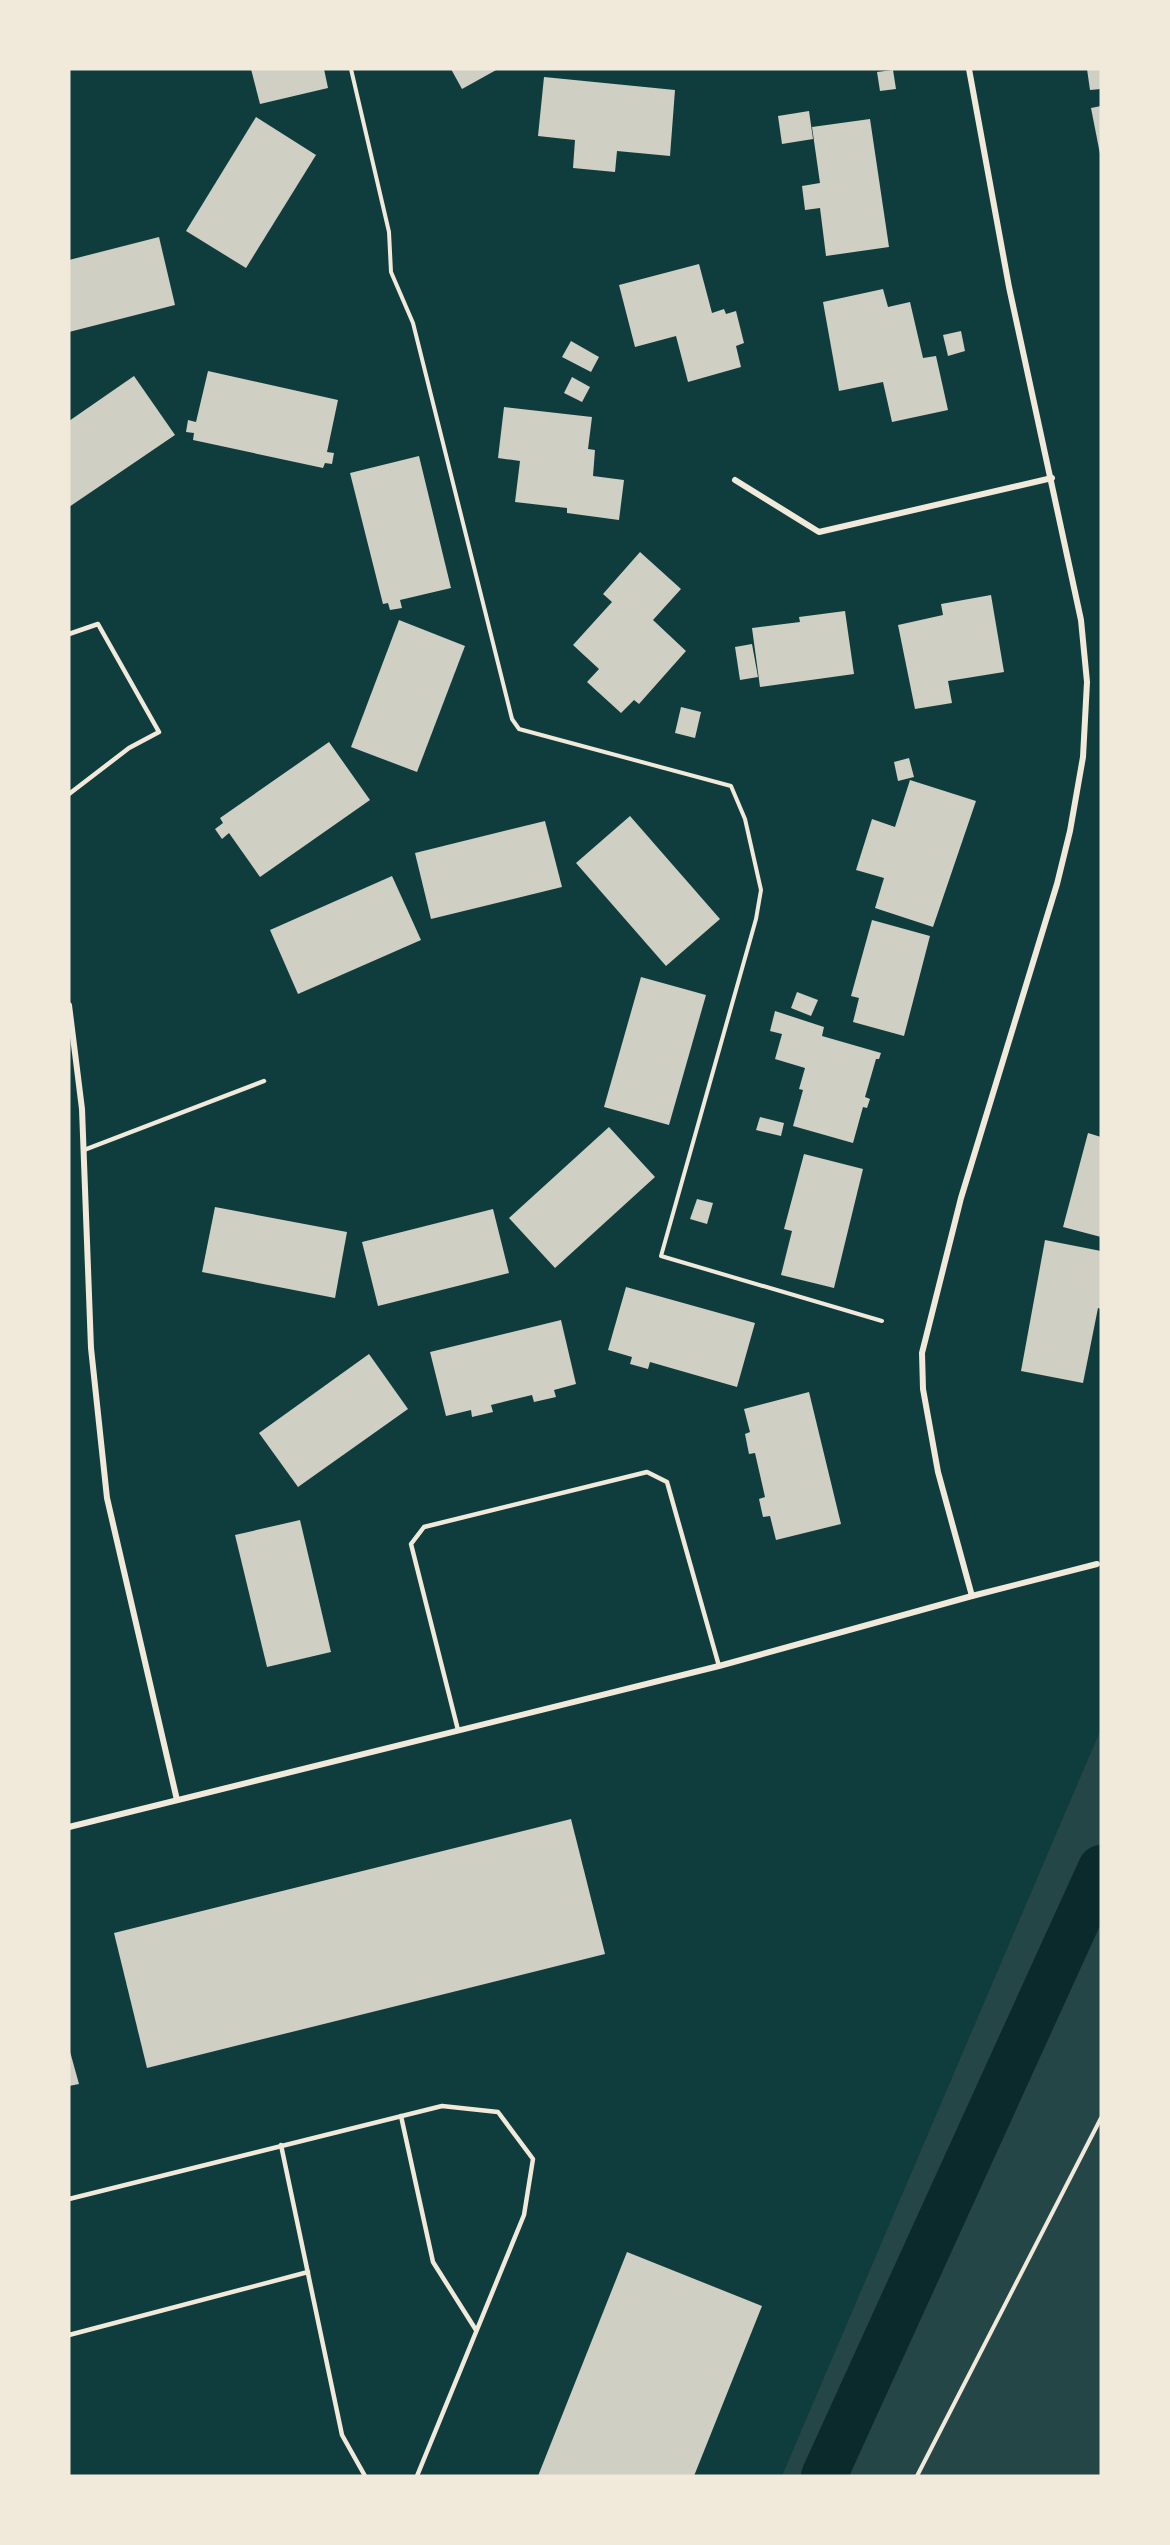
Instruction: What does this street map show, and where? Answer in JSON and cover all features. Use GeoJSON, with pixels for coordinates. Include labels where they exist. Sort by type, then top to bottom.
{"type":"FeatureCollection","features":[{"type":"Feature","properties":{"kind":"street"},"geometry":{"type":"LineString","coordinates":[[969,69],[1009,287],[1081,620],[1087,682],[1083,757],[1070,831],[1057,884],[961,1198],[922,1353],[923,1389],[938,1472],[972,1596]]}},
{"type":"Feature","properties":{"kind":"street"},"geometry":{"type":"LineString","coordinates":[[735,480],[819,532],[1052,478]]}},
{"type":"Feature","properties":{"kind":"street"},"geometry":{"type":"LineString","coordinates":[[69,1005],[82,1109],[91,1348],[107,1498],[177,1800]]}},
{"type":"Feature","properties":{"kind":"street"},"geometry":{"type":"LineString","coordinates":[[69,1827],[719,1666],[1097,1564]]}},
{"type":"Feature","properties":{"kind":"lane"},"geometry":{"type":"LineString","coordinates":[[69,634],[98,624],[159,732],[129,748],[69,794]]}},
{"type":"Feature","properties":{"kind":"lane"},"geometry":{"type":"LineString","coordinates":[[84,1150],[264,1081]]}},
{"type":"Feature","properties":{"kind":"lane"},"geometry":{"type":"LineString","coordinates":[[458,1730],[411,1544],[424,1527],[648,1472],[667,1482],[719,1666]]}},
{"type":"Feature","properties":{"kind":"lane"},"geometry":{"type":"LineString","coordinates":[[69,2199],[442,2106],[498,2112],[533,2159],[524,2215],[417,2476]]}},
{"type":"Feature","properties":{"kind":"lane"},"geometry":{"type":"LineString","coordinates":[[401,2116],[433,2262],[476,2330]]}},
{"type":"Feature","properties":{"kind":"lane"},"geometry":{"type":"LineString","coordinates":[[281,2145],[342,2435],[365,2476]]}},
{"type":"Feature","properties":{"kind":"lane"},"geometry":{"type":"LineString","coordinates":[[69,2335],[308,2272]]}},
{"type":"Feature","properties":{"kind":"path"},"geometry":{"type":"LineString","coordinates":[[351,69],[388,232],[391,272],[413,322],[512,719],[519,729],[731,786],[745,819],[760,890],[756,919],[662,1256],[882,1321]]}},
{"type":"Feature","properties":{"kind":"path"},"geometry":{"type":"LineString","coordinates":[[917,2476],[1101,2118]]}},
{"type":"Feature","properties":{"kind":"shaded area"},"geometry":{"type":"Polygon","coordinates":[[[1101,1729],[1101,2476],[782,2476],[1101,1729]]]}},
{"type":"Feature","properties":{"kind":"building"},"geometry":{"type":"Polygon","coordinates":[[[251,69],[324,69],[328,88],[260,104],[251,69]]]}},
{"type":"Feature","properties":{"kind":"building"},"geometry":{"type":"Polygon","coordinates":[[[451,69],[498,69],[462,89],[451,69]]]}},
{"type":"Feature","properties":{"kind":"building"},"geometry":{"type":"Polygon","coordinates":[[[1087,69],[1101,69],[1101,89],[1090,90],[1087,69]]]}},
{"type":"Feature","properties":{"kind":"building"},"geometry":{"type":"Polygon","coordinates":[[[893,70],[896,89],[880,91],[877,72],[893,70]]]}},
{"type":"Feature","properties":{"kind":"building"},"geometry":{"type":"Polygon","coordinates":[[[544,77],[675,90],[670,156],[617,151],[615,172],[573,168],[575,140],[538,136],[544,77]]]}},
{"type":"Feature","properties":{"kind":"building"},"geometry":{"type":"Polygon","coordinates":[[[1101,106],[1101,154],[1100,154],[1091,108],[1101,106]]]}},
{"type":"Feature","properties":{"kind":"building"},"geometry":{"type":"Polygon","coordinates":[[[809,111],[813,139],[782,144],[778,116],[809,111]]]}},
{"type":"Feature","properties":{"kind":"building"},"geometry":{"type":"Polygon","coordinates":[[[256,117],[316,155],[246,268],[186,231],[256,117]]]}},
{"type":"Feature","properties":{"kind":"building"},"geometry":{"type":"Polygon","coordinates":[[[870,119],[889,247],[826,256],[820,208],[805,210],[802,186],[820,183],[812,127],[870,119]]]}},
{"type":"Feature","properties":{"kind":"building"},"geometry":{"type":"Polygon","coordinates":[[[159,237],[175,305],[69,332],[69,260],[159,237]]]}},
{"type":"Feature","properties":{"kind":"building"},"geometry":{"type":"Polygon","coordinates":[[[699,264],[712,313],[724,309],[726,314],[736,311],[744,343],[736,346],[741,367],[688,382],[676,336],[635,347],[619,285],[699,264]]]}},
{"type":"Feature","properties":{"kind":"building"},"geometry":{"type":"Polygon","coordinates":[[[883,289],[888,307],[910,302],[923,358],[936,356],[948,410],[892,422],[883,382],[839,391],[823,302],[883,289]]]}},
{"type":"Feature","properties":{"kind":"building"},"geometry":{"type":"Polygon","coordinates":[[[961,331],[965,351],[948,356],[943,335],[961,331]]]}},
{"type":"Feature","properties":{"kind":"building"},"geometry":{"type":"Polygon","coordinates":[[[571,341],[599,357],[591,372],[562,357],[571,341]]]}},
{"type":"Feature","properties":{"kind":"building"},"geometry":{"type":"Polygon","coordinates":[[[208,371],[338,400],[327,452],[334,453],[332,464],[325,463],[323,468],[193,440],[194,433],[186,432],[188,420],[196,422],[208,371]]]}},
{"type":"Feature","properties":{"kind":"building"},"geometry":{"type":"Polygon","coordinates":[[[134,376],[175,435],[69,507],[69,421],[134,376]]]}},
{"type":"Feature","properties":{"kind":"building"},"geometry":{"type":"Polygon","coordinates":[[[572,377],[590,387],[582,402],[564,393],[572,377]]]}},
{"type":"Feature","properties":{"kind":"building"},"geometry":{"type":"Polygon","coordinates":[[[504,407],[592,417],[588,449],[595,450],[593,476],[624,480],[619,520],[567,513],[567,508],[515,502],[520,461],[498,458],[504,407]]]}},
{"type":"Feature","properties":{"kind":"building"},"geometry":{"type":"Polygon","coordinates":[[[419,456],[451,588],[400,600],[402,608],[390,610],[388,603],[383,604],[350,473],[419,456]]]}},
{"type":"Feature","properties":{"kind":"building"},"geometry":{"type":"Polygon","coordinates":[[[640,552],[681,589],[653,620],[686,651],[639,704],[634,700],[621,713],[587,682],[599,669],[573,645],[612,602],[603,594],[640,552]]]}},
{"type":"Feature","properties":{"kind":"building"},"geometry":{"type":"Polygon","coordinates":[[[991,595],[1004,672],[948,681],[952,703],[915,709],[898,625],[943,615],[941,604],[991,595]]]}},
{"type":"Feature","properties":{"kind":"building"},"geometry":{"type":"Polygon","coordinates":[[[845,611],[854,674],[760,687],[752,628],[800,622],[799,617],[845,611]]]}},
{"type":"Feature","properties":{"kind":"building"},"geometry":{"type":"Polygon","coordinates":[[[399,620],[465,646],[417,772],[351,747],[399,620]]]}},
{"type":"Feature","properties":{"kind":"building"},"geometry":{"type":"Polygon","coordinates":[[[752,644],[758,677],[740,680],[735,647],[752,644]]]}},
{"type":"Feature","properties":{"kind":"building"},"geometry":{"type":"Polygon","coordinates":[[[681,707],[701,712],[695,738],[675,733],[681,707]]]}},
{"type":"Feature","properties":{"kind":"building"},"geometry":{"type":"Polygon","coordinates":[[[329,742],[370,800],[260,877],[229,833],[222,839],[215,829],[223,823],[220,818],[329,742]]]}},
{"type":"Feature","properties":{"kind":"building"},"geometry":{"type":"Polygon","coordinates":[[[909,758],[914,777],[898,781],[894,762],[909,758]]]}},
{"type":"Feature","properties":{"kind":"building"},"geometry":{"type":"Polygon","coordinates":[[[910,780],[976,801],[933,927],[875,908],[884,878],[856,870],[872,819],[895,827],[910,780]]]}},
{"type":"Feature","properties":{"kind":"building"},"geometry":{"type":"Polygon","coordinates":[[[630,816],[720,919],[666,966],[576,863],[630,816]]]}},
{"type":"Feature","properties":{"kind":"building"},"geometry":{"type":"Polygon","coordinates":[[[545,821],[562,887],[431,919],[415,853],[545,821]]]}},
{"type":"Feature","properties":{"kind":"building"},"geometry":{"type":"Polygon","coordinates":[[[392,876],[421,940],[298,994],[270,930],[392,876]]]}},
{"type":"Feature","properties":{"kind":"building"},"geometry":{"type":"Polygon","coordinates":[[[872,920],[930,936],[904,1036],[853,1022],[859,998],[851,996],[872,920]]]}},
{"type":"Feature","properties":{"kind":"building"},"geometry":{"type":"Polygon","coordinates":[[[641,977],[706,995],[669,1125],[604,1107],[641,977]]]}},
{"type":"Feature","properties":{"kind":"building"},"geometry":{"type":"Polygon","coordinates":[[[797,992],[818,1000],[811,1016],[791,1008],[797,992]]]}},
{"type":"Feature","properties":{"kind":"building"},"geometry":{"type":"Polygon","coordinates":[[[775,1011],[824,1027],[822,1036],[881,1053],[879,1059],[876,1059],[865,1097],[870,1099],[867,1108],[863,1107],[853,1143],[793,1126],[803,1090],[799,1089],[805,1068],[775,1059],[782,1034],[770,1031],[775,1011]]]}},
{"type":"Feature","properties":{"kind":"building"},"geometry":{"type":"Polygon","coordinates":[[[760,1117],[784,1123],[781,1136],[756,1130],[760,1117]]]}},
{"type":"Feature","properties":{"kind":"building"},"geometry":{"type":"Polygon","coordinates":[[[609,1127],[655,1177],[555,1268],[509,1218],[609,1127]]]}},
{"type":"Feature","properties":{"kind":"building"},"geometry":{"type":"Polygon","coordinates":[[[1088,1133],[1101,1137],[1101,1237],[1063,1227],[1088,1133]]]}},
{"type":"Feature","properties":{"kind":"building"},"geometry":{"type":"Polygon","coordinates":[[[804,1154],[863,1169],[834,1288],[781,1275],[792,1231],[784,1229],[804,1154]]]}},
{"type":"Feature","properties":{"kind":"building"},"geometry":{"type":"Polygon","coordinates":[[[697,1199],[713,1203],[707,1224],[690,1219],[697,1199]]]}},
{"type":"Feature","properties":{"kind":"building"},"geometry":{"type":"Polygon","coordinates":[[[215,1207],[347,1232],[335,1298],[202,1272],[215,1207]]]}},
{"type":"Feature","properties":{"kind":"building"},"geometry":{"type":"Polygon","coordinates":[[[493,1209],[509,1273],[378,1306],[362,1242],[493,1209]]]}},
{"type":"Feature","properties":{"kind":"building"},"geometry":{"type":"Polygon","coordinates":[[[1045,1240],[1101,1251],[1101,1309],[1098,1308],[1083,1383],[1021,1371],[1045,1240]]]}},
{"type":"Feature","properties":{"kind":"building"},"geometry":{"type":"Polygon","coordinates":[[[626,1287],[755,1323],[737,1387],[650,1362],[648,1369],[630,1364],[632,1357],[608,1350],[626,1287]]]}},
{"type":"Feature","properties":{"kind":"building"},"geometry":{"type":"Polygon","coordinates":[[[561,1320],[576,1384],[554,1390],[556,1397],[534,1402],[532,1395],[491,1405],[493,1412],[472,1417],[471,1410],[446,1416],[430,1352],[561,1320]]]}},
{"type":"Feature","properties":{"kind":"building"},"geometry":{"type":"Polygon","coordinates":[[[369,1354],[408,1409],[298,1487],[259,1433],[369,1354]]]}},
{"type":"Feature","properties":{"kind":"building"},"geometry":{"type":"Polygon","coordinates":[[[809,1392],[841,1524],[776,1540],[770,1516],[763,1517],[759,1499],[765,1497],[755,1453],[749,1454],[745,1434],[750,1432],[744,1409],[809,1392]]]}},
{"type":"Feature","properties":{"kind":"building"},"geometry":{"type":"Polygon","coordinates":[[[300,1520],[331,1652],[267,1667],[235,1535],[300,1520]]]}},
{"type":"Feature","properties":{"kind":"building"},"geometry":{"type":"Polygon","coordinates":[[[571,1819],[605,1954],[147,2068],[114,1933],[571,1819]]]}},
{"type":"Feature","properties":{"kind":"building"},"geometry":{"type":"Polygon","coordinates":[[[69,2048],[79,2084],[69,2086],[69,2048]]]}},
{"type":"Feature","properties":{"kind":"building"},"geometry":{"type":"Polygon","coordinates":[[[627,2252],[762,2306],[694,2476],[538,2476],[627,2252]]]}},
{"type":"Feature","properties":{"kind":"waterway"},"geometry":{"type":"LineString","coordinates":[[824,2476],[1101,1868]]}}]}
